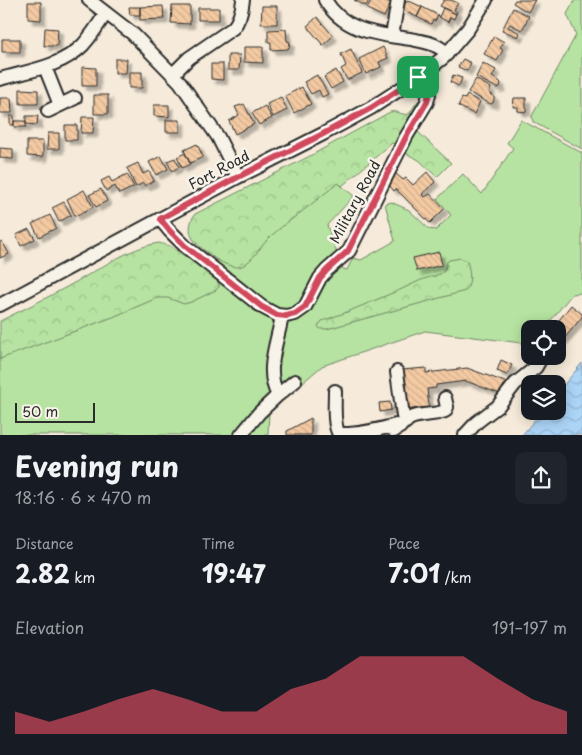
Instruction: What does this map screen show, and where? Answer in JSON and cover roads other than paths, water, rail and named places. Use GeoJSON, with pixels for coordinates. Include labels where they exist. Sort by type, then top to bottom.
{"type":"FeatureCollection","features":[{"type":"Feature","properties":{"kind":"street"},"geometry":{"type":"LineString","coordinates":[[89,0],[133,34],[173,74],[218,137],[238,177]]}},
{"type":"Feature","properties":{"kind":"street"},"geometry":{"type":"LineString","coordinates":[[173,74],[189,58],[233,28],[240,16],[243,0]]}},
{"type":"Feature","properties":{"kind":"street"},"geometry":{"type":"LineString","coordinates":[[325,0],[336,14],[351,26],[368,32],[428,42],[437,45],[447,54]]}},
{"type":"Feature","properties":{"kind":"street"},"geometry":{"type":"LineString","coordinates":[[392,36],[398,0]]}},
{"type":"Feature","properties":{"kind":"street","name":"Fort Road"},"geometry":{"type":"LineString","coordinates":[[0,305],[371,108],[418,77],[447,54],[468,29],[486,0]]}},
{"type":"Feature","properties":{"kind":"street"},"geometry":{"type":"LineString","coordinates":[[0,79],[45,67],[76,51],[106,13]]}},
{"type":"Feature","properties":{"kind":"street"},"geometry":{"type":"LineString","coordinates":[[45,67],[60,105]]}},
{"type":"Feature","properties":{"kind":"street","name":"Military Road"},"geometry":{"type":"LineString","coordinates":[[282,316],[291,316],[302,309],[308,302],[323,274],[346,254],[351,246],[406,137],[428,99],[428,90],[418,77]]}},
{"type":"Feature","properties":{"kind":"street"},"geometry":{"type":"LineString","coordinates":[[48,111],[75,98]]}},
{"type":"Feature","properties":{"kind":"street"},"geometry":{"type":"LineString","coordinates":[[160,219],[185,246],[266,310],[282,316],[272,370],[278,395]]}},
{"type":"Feature","properties":{"kind":"street"},"geometry":{"type":"LineString","coordinates":[[465,435],[477,422],[498,406],[515,384],[537,365]]}},
{"type":"Feature","properties":{"kind":"street"},"geometry":{"type":"LineString","coordinates":[[397,372],[403,416],[398,430]]}},
{"type":"Feature","properties":{"kind":"street"},"geometry":{"type":"LineString","coordinates":[[240,435],[259,413],[295,381]]}},
{"type":"Feature","properties":{"kind":"street"},"geometry":{"type":"LineString","coordinates":[[335,391],[336,429],[338,434],[369,432],[395,425],[398,425],[398,430]]}},
{"type":"Feature","properties":{"kind":"street"},"geometry":{"type":"LineString","coordinates":[[398,430],[414,417],[445,411],[445,398]]}},
{"type":"Feature","properties":{"kind":"water"},"geometry":{"type":"Polygon","coordinates":[[[582,363],[582,435],[522,435],[534,420],[566,420],[566,382],[582,363]]]}}]}
